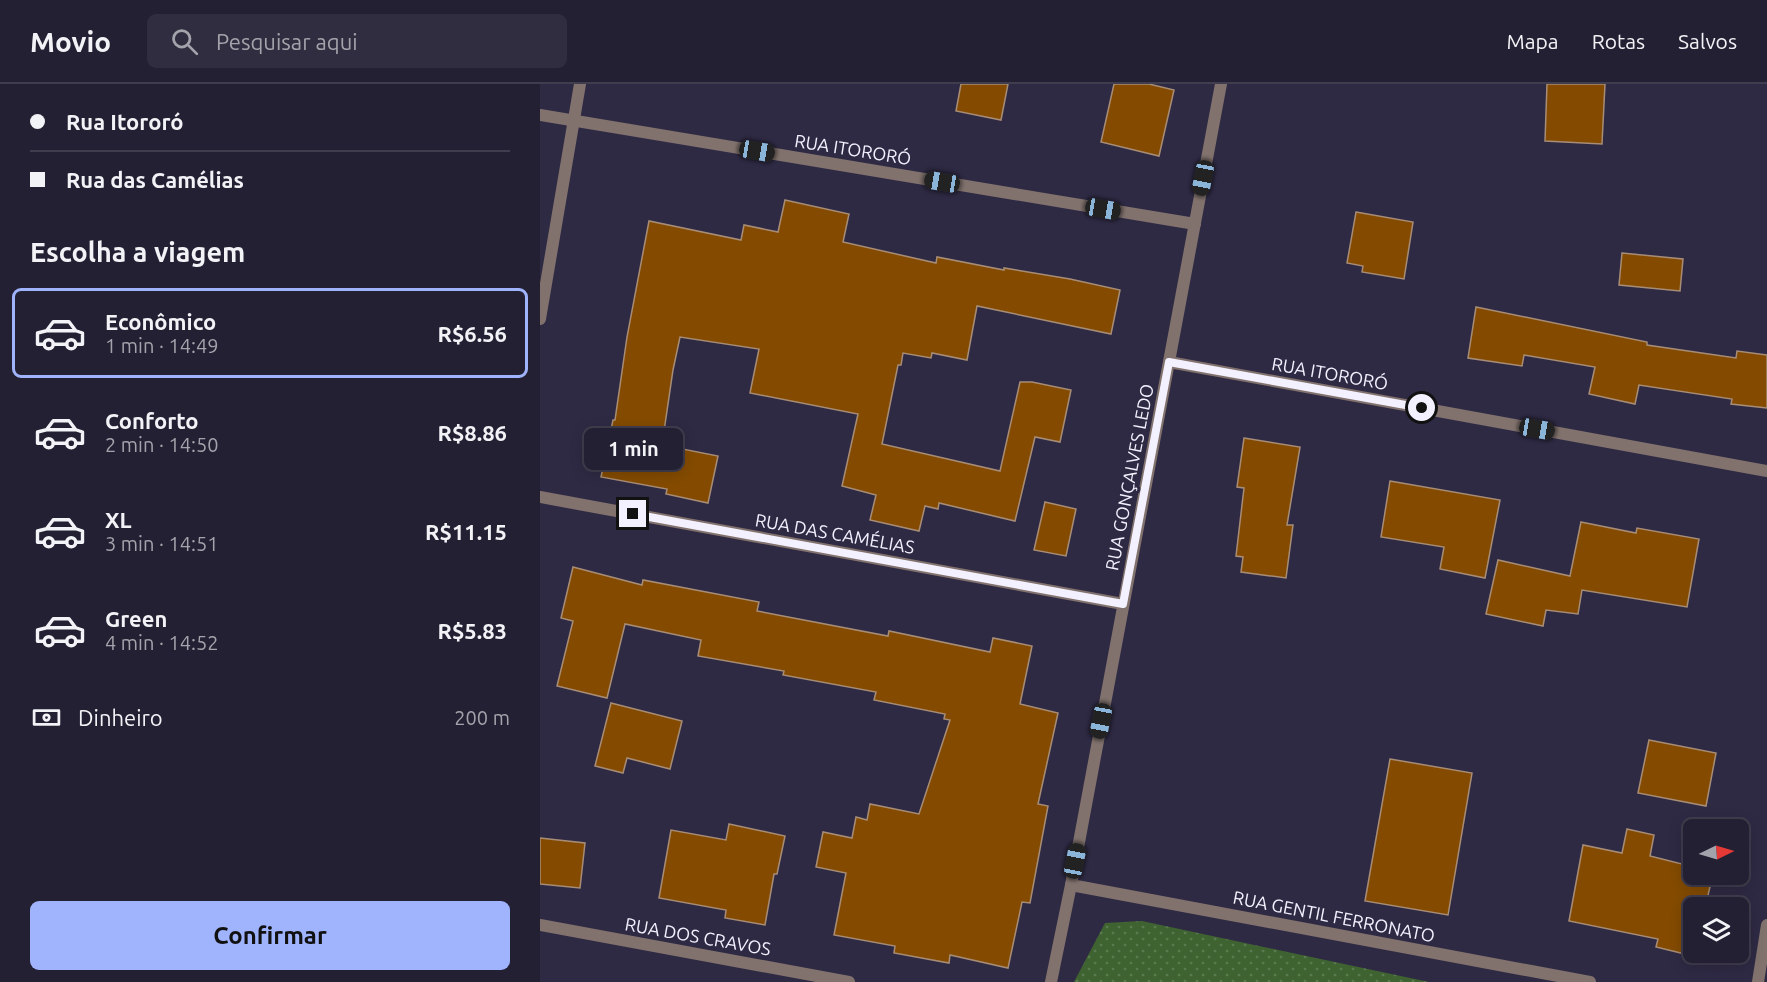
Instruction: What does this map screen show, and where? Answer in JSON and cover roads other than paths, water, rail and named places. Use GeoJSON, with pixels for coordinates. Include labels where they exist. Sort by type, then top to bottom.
{"type":"FeatureCollection","features":[{"type":"Feature","properties":{"kind":"street"},"geometry":{"type":"LineString","coordinates":[[540,319],[580,84]]}},
{"type":"Feature","properties":{"kind":"street","name":"RUA GONÇALVES LEDO"},"geometry":{"type":"LineString","coordinates":[[1051,982],[1221,84]]}},
{"type":"Feature","properties":{"kind":"street","name":"RUA ITORORÓ"},"geometry":{"type":"LineString","coordinates":[[540,115],[1195,224]]}},
{"type":"Feature","properties":{"kind":"street","name":"RUA ITORORÓ"},"geometry":{"type":"LineString","coordinates":[[1169,362],[1767,471]]}},
{"type":"Feature","properties":{"kind":"street","name":"RUA DAS CAMÉLIAS"},"geometry":{"type":"LineString","coordinates":[[540,497],[1123,604]]}},
{"type":"Feature","properties":{"kind":"street","name":"RUA GENTIL FERRONATO"},"geometry":{"type":"LineString","coordinates":[[1071,885],[1590,982]]}},
{"type":"Feature","properties":{"kind":"street","name":"RUA DOS CRAVOS"},"geometry":{"type":"LineString","coordinates":[[540,925],[849,982]]}},
{"type":"Feature","properties":{"kind":"street"},"geometry":{"type":"LineString","coordinates":[[1758,982],[1767,925]]}}]}
